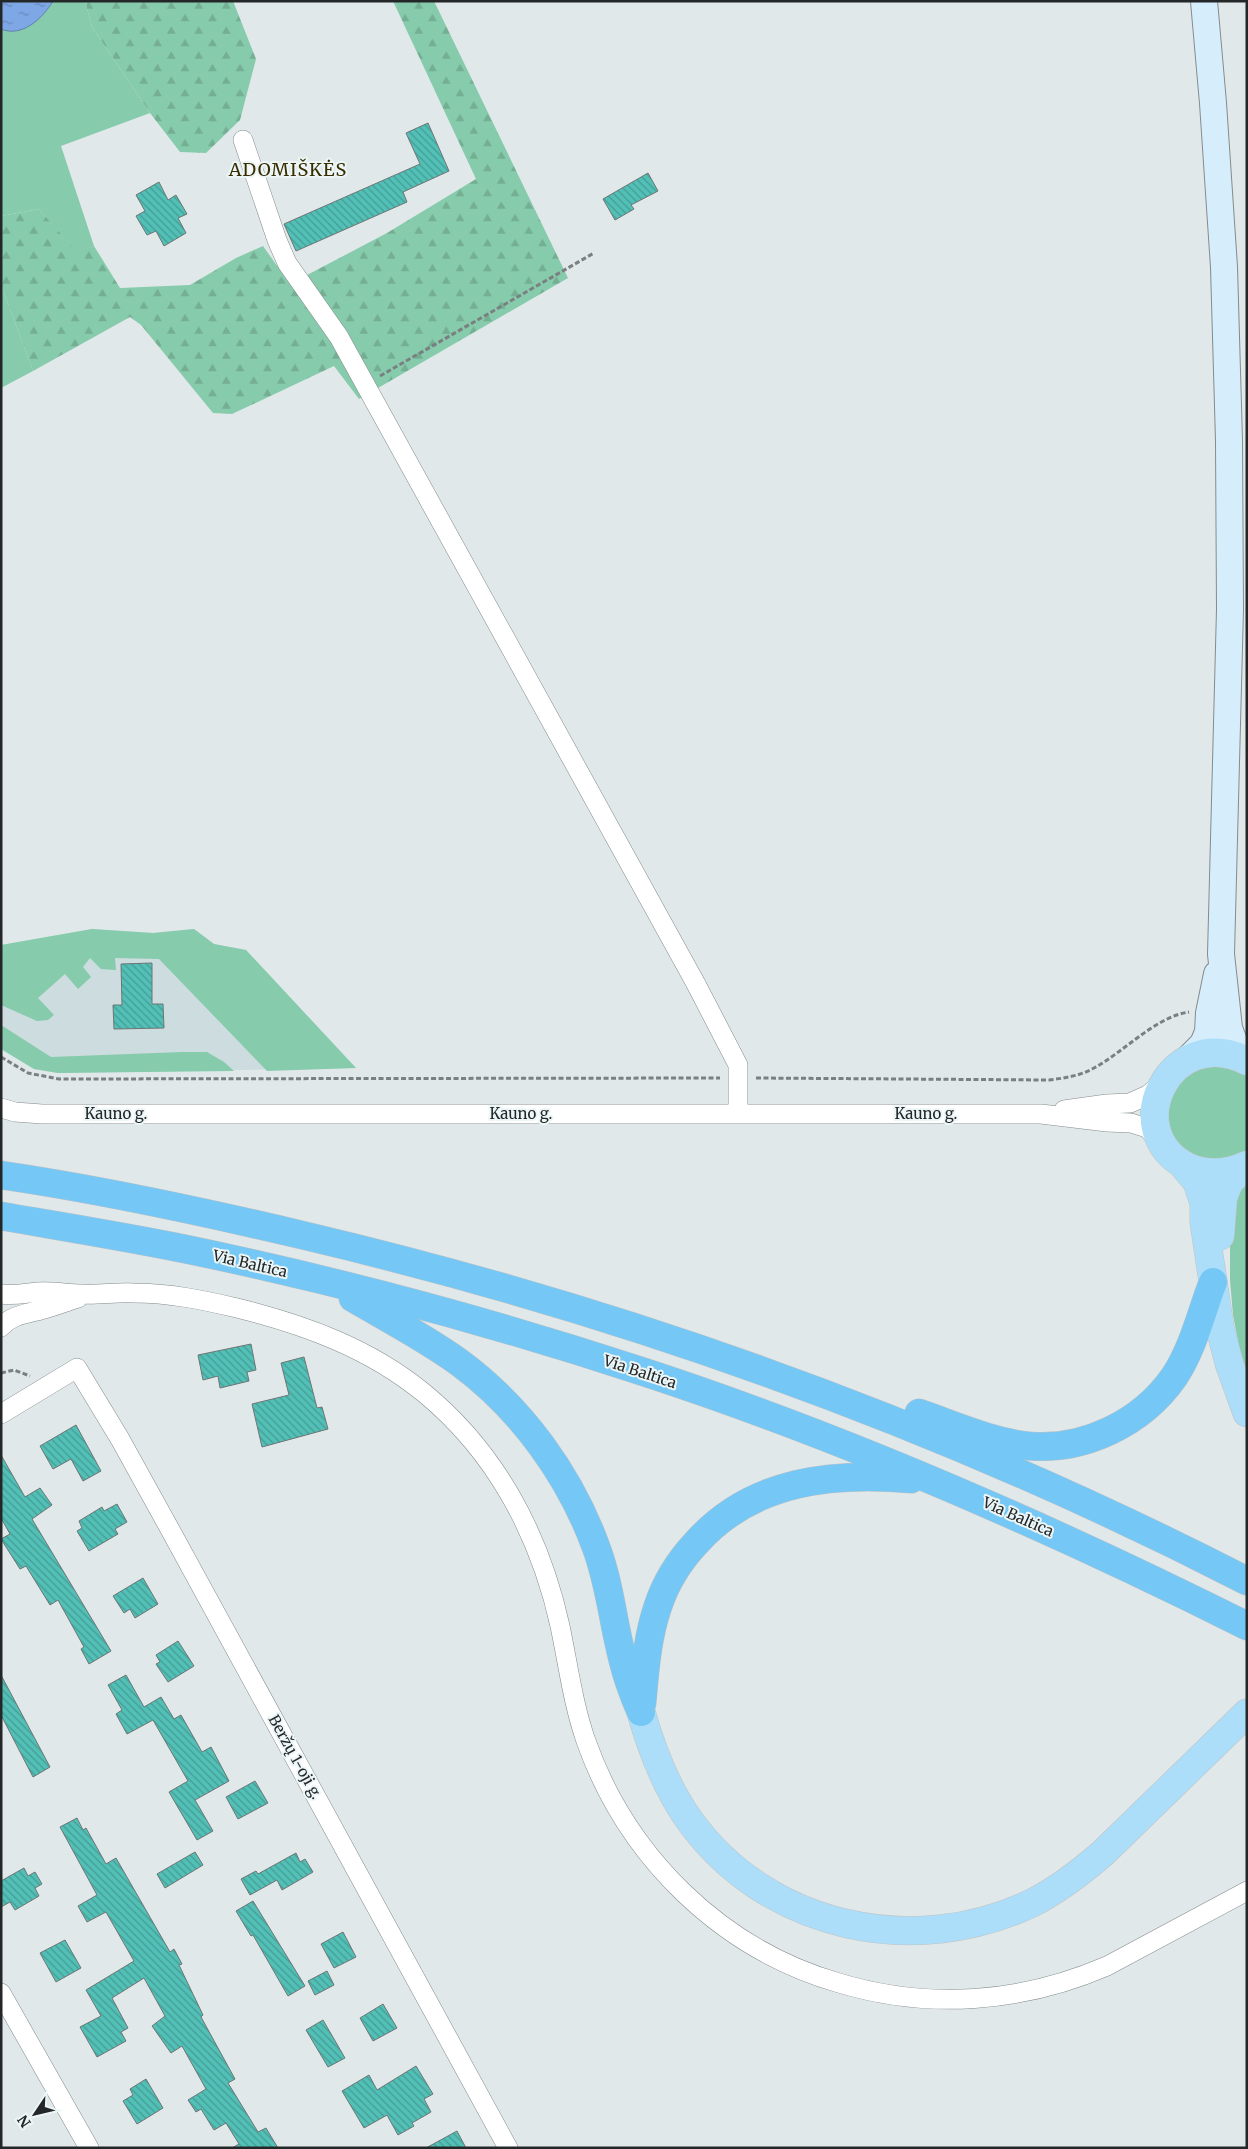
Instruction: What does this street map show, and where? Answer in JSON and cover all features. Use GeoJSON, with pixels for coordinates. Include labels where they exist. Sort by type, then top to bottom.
{"type":"FeatureCollection","features":[{"type":"Feature","properties":{"kind":"highway"},"geometry":{"type":"LineString","coordinates":[[1,1175],[219,1216],[378,1253],[501,1286],[699,1348],[876,1413],[985,1458],[1103,1511],[1247,1581]]}},
{"type":"Feature","properties":{"kind":"highway","name":"Via Baltica"},"geometry":{"type":"LineString","coordinates":[[1,1216],[190,1250],[325,1281],[499,1328],[644,1372],[770,1416],[938,1482],[1133,1569],[1247,1626]]}},
{"type":"Feature","properties":{"kind":"highway"},"geometry":{"type":"LineString","coordinates":[[325,1281],[429,1342],[461,1364],[490,1388],[520,1419],[543,1448],[577,1505],[596,1548],[608,1583],[629,1683],[641,1712]]}},
{"type":"Feature","properties":{"kind":"highway"},"geometry":{"type":"LineString","coordinates":[[747,1365],[836,1385],[994,1439],[1029,1446],[1056,1446],[1083,1441],[1110,1432],[1133,1418],[1155,1399],[1174,1377],[1188,1352],[1213,1282]]}},
{"type":"Feature","properties":{"kind":"highway"},"geometry":{"type":"LineString","coordinates":[[641,1712],[650,1631],[659,1604],[685,1554],[706,1532],[729,1513],[766,1493],[790,1484],[815,1479],[884,1477],[938,1482]]}},
{"type":"Feature","properties":{"kind":"main road"},"geometry":{"type":"LineString","coordinates":[[1204,1],[1220,212],[1229,441],[1230,608],[1221,954],[1230,1028],[1236,1047],[1247,1060]]}},
{"type":"Feature","properties":{"kind":"main road"},"geometry":{"type":"LineString","coordinates":[[1221,954],[1208,1032],[1203,1044],[1189,1058],[1174,1068],[1163,1082],[1157,1097],[1155,1113],[1157,1129],[1163,1144],[1171,1155],[1181,1163],[1196,1171],[1213,1174],[1230,1172],[1246,1165]]}},
{"type":"Feature","properties":{"kind":"main road"},"geometry":{"type":"LineString","coordinates":[[1189,1058],[1204,1053],[1220,1052],[1236,1055],[1247,1060]]}},
{"type":"Feature","properties":{"kind":"main road"},"geometry":{"type":"LineString","coordinates":[[1181,1163],[1197,1182],[1204,1203],[1204,1222],[1213,1282],[1229,1363],[1247,1413]]}},
{"type":"Feature","properties":{"kind":"main road"},"geometry":{"type":"LineString","coordinates":[[1213,1282],[1222,1223],[1223,1198],[1229,1182],[1246,1165]]}},
{"type":"Feature","properties":{"kind":"main road"},"geometry":{"type":"LineString","coordinates":[[641,1712],[662,1774],[675,1798],[691,1822],[729,1863],[776,1897],[804,1910],[832,1920],[862,1927],[920,1932],[949,1929],[996,1917],[1033,1902],[1058,1888],[1103,1853],[1247,1713]]}},
{"type":"Feature","properties":{"kind":"street"},"geometry":{"type":"LineString","coordinates":[[243,140],[277,240],[287,263],[339,337],[696,984],[738,1065],[738,1114]]}},
{"type":"Feature","properties":{"kind":"street","name":"Kauno g."},"geometry":{"type":"LineString","coordinates":[[1041,1114],[1107,1104],[1130,1103],[1148,1095],[1163,1082]]}},
{"type":"Feature","properties":{"kind":"street","name":"Kauno g."},"geometry":{"type":"LineString","coordinates":[[1,1108],[15,1112],[42,1114],[1041,1114],[1131,1123],[1147,1128],[1163,1144]]}},
{"type":"Feature","properties":{"kind":"street"},"geometry":{"type":"LineString","coordinates":[[1,1294],[13,1296],[38,1292],[86,1295],[135,1293],[178,1297],[219,1304],[302,1326],[366,1354],[424,1393],[449,1416],[492,1466],[510,1494],[532,1538],[551,1591],[576,1707],[586,1740],[598,1771],[630,1831],[663,1871],[699,1908],[726,1929],[790,1966],[823,1979],[861,1990],[894,1996],[964,2000],[1029,1992],[1084,1976],[1107,1966],[1247,1890]]}},
{"type":"Feature","properties":{"kind":"street"},"geometry":{"type":"LineString","coordinates":[[1,1327],[20,1315],[43,1310],[86,1295]]}},
{"type":"Feature","properties":{"kind":"street","name":"Beržų 1-oji g."},"geometry":{"type":"LineString","coordinates":[[42,1390],[77,1368],[120,1439],[167,1524],[508,2148]]}},
{"type":"Feature","properties":{"kind":"street"},"geometry":{"type":"LineString","coordinates":[[2,1412],[42,1390]]}},
{"type":"Feature","properties":{"kind":"street"},"geometry":{"type":"LineString","coordinates":[[1,1993],[89,2148]]}},
{"type":"Feature","properties":{"kind":"path"},"geometry":{"type":"LineString","coordinates":[[365,385],[594,253]]}},
{"type":"Feature","properties":{"kind":"path"},"geometry":{"type":"LineString","coordinates":[[1,1056],[28,1073],[60,1079],[738,1078],[1049,1080],[1072,1077],[1094,1068],[1172,1016],[1187,1012],[1210,1013]]}},
{"type":"Feature","properties":{"kind":"path"},"geometry":{"type":"LineString","coordinates":[[1,1374],[14,1370],[25,1373],[33,1378],[42,1390]]}},
{"type":"Feature","properties":{"kind":"shaded area"},"geometry":{"type":"Polygon","coordinates":[[[92,929],[153,933],[194,929],[214,944],[246,950],[356,1068],[58,1073],[34,1069],[1,1049],[1,945],[92,929]]]}},
{"type":"Feature","properties":{"kind":"green space"},"geometry":{"type":"Polygon","coordinates":[[[1,1],[85,1],[92,27],[150,113],[61,146],[94,246],[77,253],[39,209],[1,216],[1,1]]]}},
{"type":"Feature","properties":{"kind":"green space"},"geometry":{"type":"Polygon","coordinates":[[[85,1],[233,1],[256,59],[240,120],[206,153],[180,152],[150,113],[92,27],[85,1]]]}},
{"type":"Feature","properties":{"kind":"green space"},"geometry":{"type":"Polygon","coordinates":[[[393,1],[434,1],[568,278],[359,399],[334,366],[232,414],[213,413],[141,325],[130,317],[33,371],[1,285],[1,216],[39,209],[77,252],[94,246],[120,288],[190,285],[236,258],[263,246],[290,284],[387,233],[476,179],[393,1]]]}},
{"type":"Feature","properties":{"kind":"green space"},"geometry":{"type":"Polygon","coordinates":[[[1,285],[33,371],[1,388],[1,285]]]}},
{"type":"Feature","properties":{"kind":"green space"},"geometry":{"type":"Polygon","coordinates":[[[92,929],[153,933],[194,929],[214,944],[246,950],[356,1068],[267,1071],[159,959],[115,958],[116,970],[101,969],[90,958],[83,967],[91,977],[78,989],[65,974],[38,998],[54,1015],[48,1020],[37,1021],[1,1005],[1,945],[92,929]]]}},
{"type":"Feature","properties":{"kind":"green space"},"geometry":{"type":"Polygon","coordinates":[[[1,1025],[51,1057],[207,1052],[224,1062],[234,1071],[58,1073],[34,1069],[1,1049],[1,1025]]]}},
{"type":"Feature","properties":{"kind":"green space"},"geometry":{"type":"Polygon","coordinates":[[[1213,1062],[1247,1073],[1247,1153],[1205,1162],[1182,1150],[1167,1128],[1171,1089],[1178,1078],[1213,1062]]]}},
{"type":"Feature","properties":{"kind":"green space"},"geometry":{"type":"Polygon","coordinates":[[[1247,1178],[1247,1374],[1241,1358],[1233,1315],[1230,1280],[1230,1211],[1247,1178]]]}},
{"type":"Feature","properties":{"kind":"water"},"geometry":{"type":"Polygon","coordinates":[[[1,1],[53,1],[44,14],[31,25],[17,31],[9,31],[1,29],[1,1]]]}},
{"type":"Feature","properties":{"kind":"building"},"geometry":{"type":"Polygon","coordinates":[[[428,123],[449,171],[403,192],[407,202],[296,251],[284,224],[420,164],[406,133],[428,123]]]}},
{"type":"Feature","properties":{"kind":"building"},"geometry":{"type":"Polygon","coordinates":[[[648,173],[658,191],[631,205],[634,209],[615,220],[603,199],[648,173]]]}},
{"type":"Feature","properties":{"kind":"building"},"geometry":{"type":"Polygon","coordinates":[[[159,182],[168,200],[176,195],[187,214],[178,218],[186,233],[164,246],[156,231],[147,235],[136,216],[145,211],[136,195],[159,182]]]}},
{"type":"Feature","properties":{"kind":"building"},"geometry":{"type":"Polygon","coordinates":[[[152,963],[152,1004],[163,1004],[164,1028],[114,1029],[113,1005],[122,1005],[121,964],[152,963]]]}},
{"type":"Feature","properties":{"kind":"building"},"geometry":{"type":"Polygon","coordinates":[[[251,1344],[256,1370],[247,1372],[249,1381],[220,1388],[218,1376],[203,1380],[198,1355],[251,1344]]]}},
{"type":"Feature","properties":{"kind":"building"},"geometry":{"type":"Polygon","coordinates":[[[304,1357],[317,1408],[322,1407],[328,1429],[262,1447],[252,1404],[289,1395],[281,1363],[304,1357]]]}},
{"type":"Feature","properties":{"kind":"building"},"geometry":{"type":"Polygon","coordinates":[[[76,1425],[101,1471],[83,1481],[71,1459],[53,1469],[40,1446],[76,1425]]]}},
{"type":"Feature","properties":{"kind":"building"},"geometry":{"type":"Polygon","coordinates":[[[1,1455],[25,1497],[40,1488],[52,1505],[32,1519],[111,1651],[89,1664],[81,1649],[84,1647],[58,1600],[50,1605],[26,1566],[20,1569],[1,1539],[10,1534],[1,1518],[1,1455]]]}},
{"type":"Feature","properties":{"kind":"building"},"geometry":{"type":"Polygon","coordinates":[[[117,1504],[127,1522],[115,1529],[118,1534],[89,1551],[77,1531],[82,1528],[79,1521],[102,1507],[104,1511],[117,1504]]]}},
{"type":"Feature","properties":{"kind":"building"},"geometry":{"type":"Polygon","coordinates":[[[143,1578],[158,1604],[135,1618],[130,1609],[124,1613],[113,1596],[143,1578]]]}},
{"type":"Feature","properties":{"kind":"building"},"geometry":{"type":"Polygon","coordinates":[[[178,1641],[194,1666],[168,1682],[156,1664],[160,1662],[156,1655],[178,1641]]]}},
{"type":"Feature","properties":{"kind":"building"},"geometry":{"type":"Polygon","coordinates":[[[1,1675],[50,1767],[33,1777],[1,1715],[1,1675]]]}},
{"type":"Feature","properties":{"kind":"building"},"geometry":{"type":"Polygon","coordinates":[[[126,1675],[144,1707],[161,1697],[174,1719],[181,1715],[202,1752],[211,1747],[229,1781],[195,1800],[213,1831],[197,1840],[169,1792],[188,1781],[153,1720],[127,1734],[116,1714],[122,1710],[108,1685],[126,1675]]]}},
{"type":"Feature","properties":{"kind":"building"},"geometry":{"type":"Polygon","coordinates":[[[255,1781],[268,1803],[238,1819],[226,1797],[255,1781]]]}},
{"type":"Feature","properties":{"kind":"building"},"geometry":{"type":"Polygon","coordinates":[[[77,1818],[83,1830],[86,1828],[106,1864],[116,1858],[170,1952],[174,1949],[182,1964],[179,1965],[203,2015],[201,2017],[235,2079],[228,2083],[258,2132],[266,2128],[278,2148],[232,2148],[239,2144],[226,2123],[214,2130],[201,2109],[196,2112],[188,2100],[206,2089],[182,2046],[171,2053],[152,2026],[165,2016],[144,1978],[112,1998],[128,2028],[121,2032],[126,2041],[97,2057],[80,2027],[101,2016],[86,1990],[134,1961],[106,1912],[87,1922],[78,1906],[97,1895],[60,1827],[77,1818]]]}},
{"type":"Feature","properties":{"kind":"building"},"geometry":{"type":"Polygon","coordinates":[[[195,1852],[203,1865],[165,1888],[157,1874],[195,1852]]]}},
{"type":"Feature","properties":{"kind":"building"},"geometry":{"type":"Polygon","coordinates":[[[296,1853],[300,1862],[305,1859],[313,1872],[282,1890],[277,1880],[250,1895],[241,1879],[256,1871],[258,1874],[296,1853]]]}},
{"type":"Feature","properties":{"kind":"building"},"geometry":{"type":"Polygon","coordinates":[[[24,1868],[28,1876],[35,1872],[42,1884],[35,1888],[39,1896],[15,1910],[10,1902],[1,1907],[1,1881],[24,1868]]]}},
{"type":"Feature","properties":{"kind":"building"},"geometry":{"type":"Polygon","coordinates":[[[253,1901],[305,1986],[288,1996],[253,1935],[251,1936],[236,1911],[253,1901]]]}},
{"type":"Feature","properties":{"kind":"building"},"geometry":{"type":"Polygon","coordinates":[[[343,1932],[356,1957],[334,1968],[321,1944],[343,1932]]]}},
{"type":"Feature","properties":{"kind":"building"},"geometry":{"type":"Polygon","coordinates":[[[65,1940],[81,1968],[56,1982],[40,1953],[65,1940]]]}},
{"type":"Feature","properties":{"kind":"building"},"geometry":{"type":"Polygon","coordinates":[[[327,1971],[334,1985],[315,1995],[308,1981],[327,1971]]]}},
{"type":"Feature","properties":{"kind":"building"},"geometry":{"type":"Polygon","coordinates":[[[383,2004],[397,2028],[373,2041],[360,2018],[383,2004]]]}},
{"type":"Feature","properties":{"kind":"building"},"geometry":{"type":"Polygon","coordinates":[[[323,2020],[345,2058],[328,2067],[306,2030],[323,2020]]]}},
{"type":"Feature","properties":{"kind":"building"},"geometry":{"type":"Polygon","coordinates":[[[416,2066],[433,2094],[424,2099],[431,2112],[412,2123],[414,2126],[398,2135],[387,2115],[364,2128],[342,2091],[369,2075],[377,2090],[416,2066]]]}},
{"type":"Feature","properties":{"kind":"building"},"geometry":{"type":"Polygon","coordinates":[[[146,2079],[163,2108],[137,2124],[123,2101],[133,2095],[130,2089],[146,2079]]]}},
{"type":"Feature","properties":{"kind":"building"},"geometry":{"type":"Polygon","coordinates":[[[457,2131],[466,2148],[426,2148],[457,2131]]]}},
{"type":"Feature","properties":{"kind":"district","name":"ADOMIŠKĖS"},"geometry":{"type":"Point","coordinates":[288,170]}}]}
